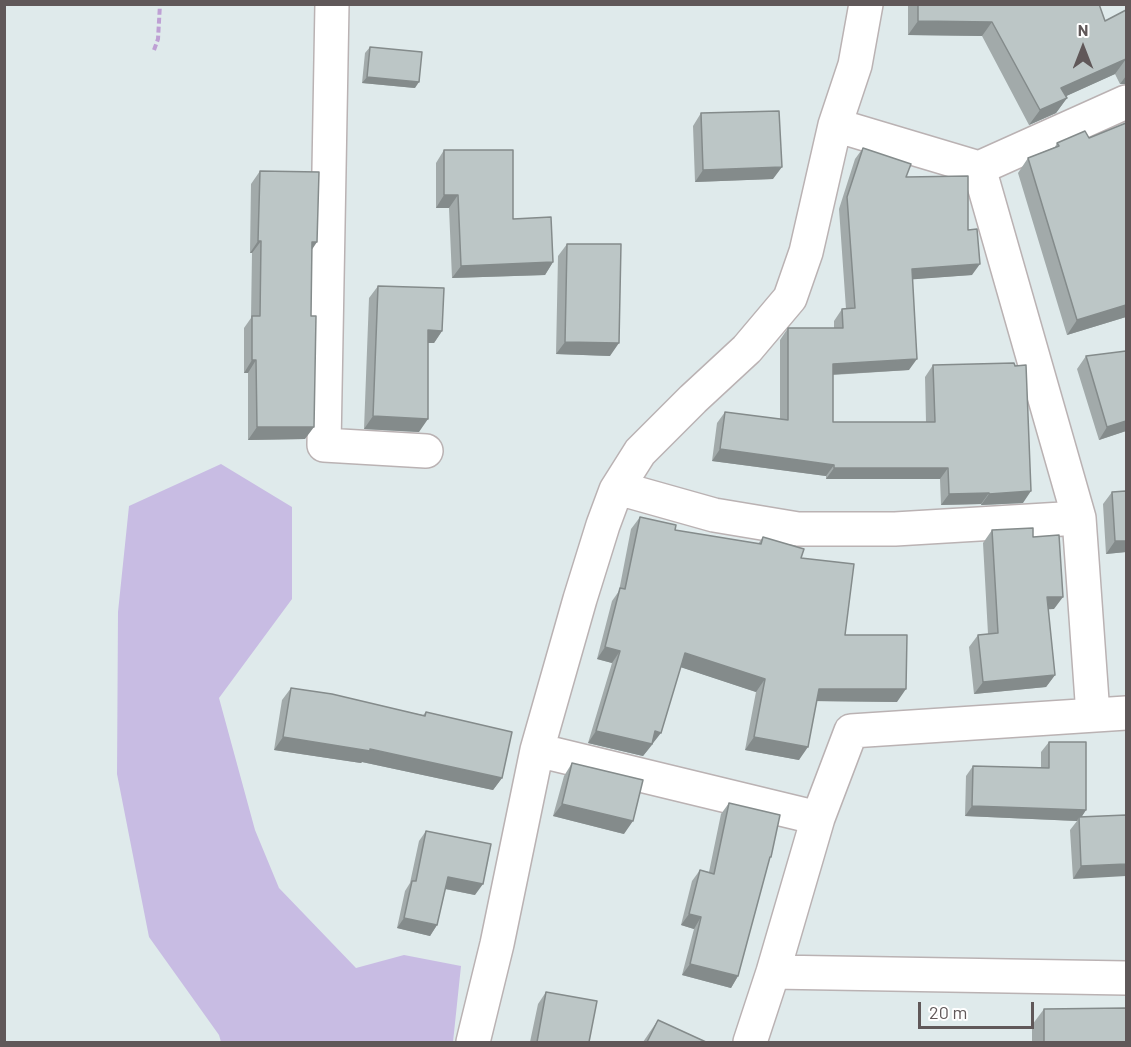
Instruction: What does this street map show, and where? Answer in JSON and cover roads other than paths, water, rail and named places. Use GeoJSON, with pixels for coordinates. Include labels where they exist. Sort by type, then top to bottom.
{"type":"FeatureCollection","features":[{"type":"Feature","properties":{"kind":"street"},"geometry":{"type":"LineString","coordinates":[[332,4],[324,445],[426,451]]}},
{"type":"Feature","properties":{"kind":"street"},"geometry":{"type":"LineString","coordinates":[[473,1042],[497,944],[537,750],[603,525],[618,488],[640,452],[747,349],[790,298],[806,252],[836,125],[855,64],[866,4]]}},
{"type":"Feature","properties":{"kind":"street"},"geometry":{"type":"LineString","coordinates":[[836,125],[979,168],[1126,102]]}},
{"type":"Feature","properties":{"kind":"street"},"geometry":{"type":"LineString","coordinates":[[979,168],[1079,518],[1094,715]]}},
{"type":"Feature","properties":{"kind":"street"},"geometry":{"type":"LineString","coordinates":[[618,488],[714,515],[798,529],[895,529],[1079,518]]}},
{"type":"Feature","properties":{"kind":"street"},"geometry":{"type":"LineString","coordinates":[[750,1042],[818,818],[851,731],[1126,713]]}},
{"type":"Feature","properties":{"kind":"street"},"geometry":{"type":"LineString","coordinates":[[537,750],[818,818]]}},
{"type":"Feature","properties":{"kind":"street"},"geometry":{"type":"LineString","coordinates":[[773,972],[1126,978]]}}]}
